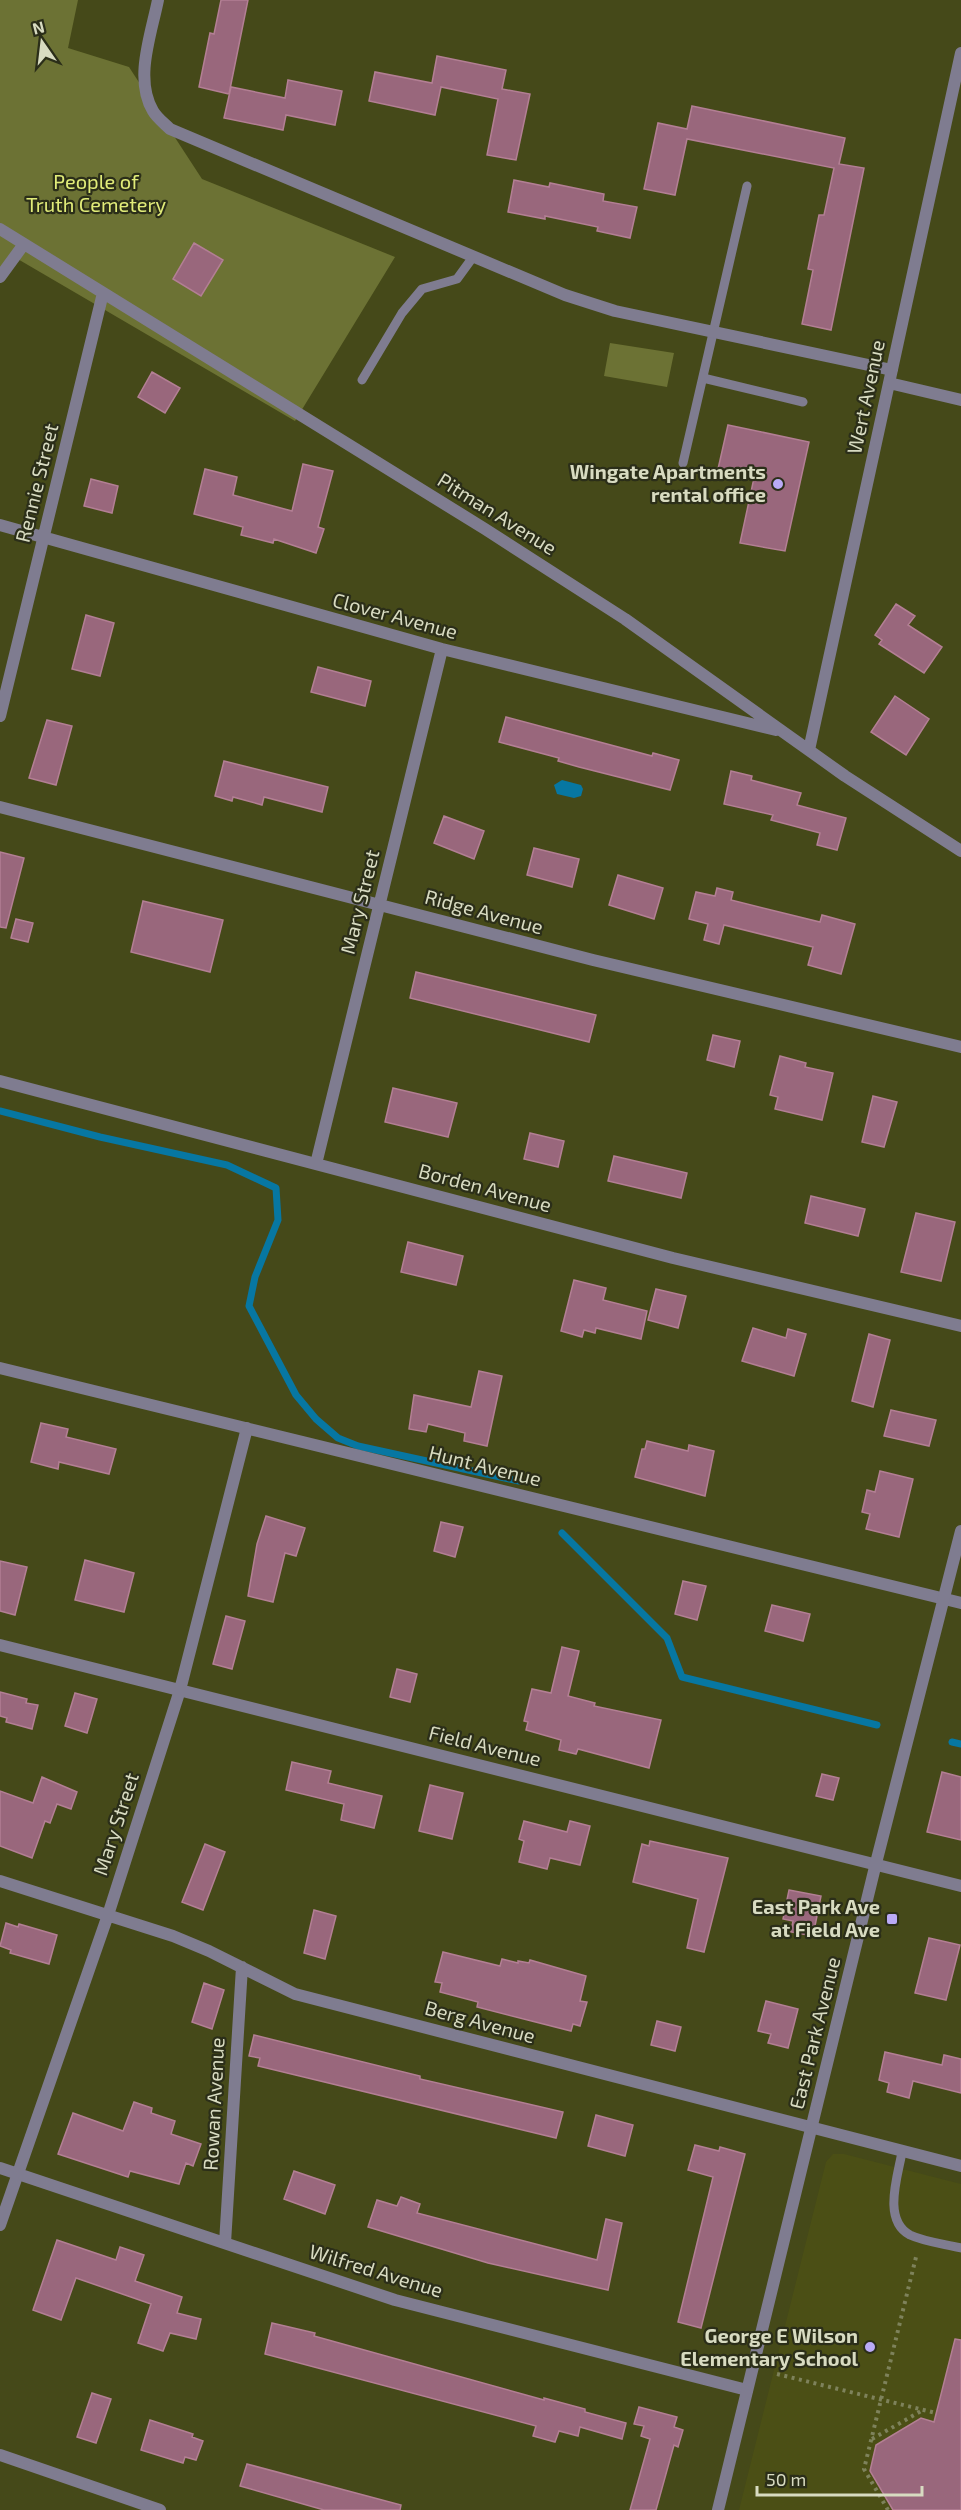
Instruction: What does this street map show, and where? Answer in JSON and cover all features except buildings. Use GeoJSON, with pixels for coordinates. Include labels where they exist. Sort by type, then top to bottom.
{"type":"FeatureCollection","features":[{"type":"Feature","properties":{"kind":"street"},"geometry":{"type":"LineString","coordinates":[[158,0],[143,79],[146,97],[154,114],[170,129],[565,295],[605,308],[892,370]]}},
{"type":"Feature","properties":{"kind":"street","name":"Wert Avenue"},"geometry":{"type":"LineString","coordinates":[[809,750],[961,53]]}},
{"type":"Feature","properties":{"kind":"street","name":"Pitman Avenue"},"geometry":{"type":"LineString","coordinates":[[0,230],[485,529],[615,612],[809,750],[961,851]]}},
{"type":"Feature","properties":{"kind":"street"},"geometry":{"type":"LineString","coordinates":[[0,277],[24,244]]}},
{"type":"Feature","properties":{"kind":"street","name":"Rennie Street"},"geometry":{"type":"LineString","coordinates":[[0,716],[103,293]]}},
{"type":"Feature","properties":{"kind":"street"},"geometry":{"type":"LineString","coordinates":[[889,383],[961,400]]}},
{"type":"Feature","properties":{"kind":"street","name":"Clover Avenue"},"geometry":{"type":"LineString","coordinates":[[0,525],[43,539],[442,649],[784,732]]}},
{"type":"Feature","properties":{"kind":"street","name":"Mary Street"},"geometry":{"type":"LineString","coordinates":[[316,1164],[442,649]]}},
{"type":"Feature","properties":{"kind":"street","name":"Ridge Avenue"},"geometry":{"type":"LineString","coordinates":[[0,807],[593,960],[961,1047]]}},
{"type":"Feature","properties":{"kind":"street","name":"Borden Avenue"},"geometry":{"type":"LineString","coordinates":[[0,1082],[673,1258],[961,1326]]}},
{"type":"Feature","properties":{"kind":"street","name":"Hunt Avenue"},"geometry":{"type":"LineString","coordinates":[[0,1368],[961,1603]]}},
{"type":"Feature","properties":{"kind":"street","name":"Mary Street"},"geometry":{"type":"LineString","coordinates":[[0,2225],[108,1915],[180,1690],[247,1428]]}},
{"type":"Feature","properties":{"kind":"street","name":"East Park Avenue"},"geometry":{"type":"LineString","coordinates":[[718,2510],[876,1863],[961,1531]]}},
{"type":"Feature","properties":{"kind":"street","name":"Field Avenue"},"geometry":{"type":"LineString","coordinates":[[0,1645],[961,1886]]}},
{"type":"Feature","properties":{"kind":"street","name":"Berg Avenue"},"geometry":{"type":"LineString","coordinates":[[0,1881],[174,1936],[295,1994],[961,2166]]}},
{"type":"Feature","properties":{"kind":"street","name":"Rowan Avenue"},"geometry":{"type":"LineString","coordinates":[[225,2243],[242,1967]]}},
{"type":"Feature","properties":{"kind":"street","name":"Wilfred Avenue"},"geometry":{"type":"LineString","coordinates":[[0,2168],[395,2300],[747,2390]]}},
{"type":"Feature","properties":{"kind":"street"},"geometry":{"type":"LineString","coordinates":[[0,2455],[160,2510]]}},
{"type":"Feature","properties":{"kind":"lane"},"geometry":{"type":"LineString","coordinates":[[682,463],[747,186]]}},
{"type":"Feature","properties":{"kind":"lane"},"geometry":{"type":"LineString","coordinates":[[362,380],[402,313],[423,290],[457,279],[473,256]]}},
{"type":"Feature","properties":{"kind":"lane"},"geometry":{"type":"LineString","coordinates":[[703,378],[803,402]]}},
{"type":"Feature","properties":{"kind":"lane"},"geometry":{"type":"LineString","coordinates":[[902,2152],[893,2206],[901,2228],[911,2235],[961,2248]]}},
{"type":"Feature","properties":{"kind":"path"},"geometry":{"type":"LineString","coordinates":[[888,2510],[864,2469],[921,2238]]}},
{"type":"Feature","properties":{"kind":"path"},"geometry":{"type":"LineString","coordinates":[[777,2374],[936,2413]]}},
{"type":"Feature","properties":{"kind":"path"},"geometry":{"type":"LineString","coordinates":[[872,2439],[923,2410]]}},
{"type":"Feature","properties":{"kind":"shaded area","name":"George E Wilson Elementary School"},"geometry":{"type":"Polygon","coordinates":[[[833,2154],[844,2154],[961,2184],[961,2510],[739,2510],[826,2162],[833,2154]]]}},
{"type":"Feature","properties":{"kind":"green space","name":"People of Truth Cemetery"},"geometry":{"type":"Polygon","coordinates":[[[0,0],[78,0],[68,48],[129,67],[202,179],[395,257],[295,421],[16,258],[0,279],[0,0]]]}},
{"type":"Feature","properties":{"kind":"green space"},"geometry":{"type":"Polygon","coordinates":[[[610,343],[674,353],[667,387],[604,376],[610,343]]]}},
{"type":"Feature","properties":{"kind":"water"},"geometry":{"type":"Polygon","coordinates":[[[562,780],[581,785],[583,789],[581,796],[574,798],[557,794],[554,785],[562,780]]]}},
{"type":"Feature","properties":{"kind":"waterway"},"geometry":{"type":"LineString","coordinates":[[0,1111],[100,1137],[227,1165],[276,1188],[278,1220],[255,1277],[249,1306],[296,1395],[316,1419],[338,1438],[358,1446],[519,1481]]}},
{"type":"Feature","properties":{"kind":"waterway"},"geometry":{"type":"LineString","coordinates":[[562,1533],[667,1638],[682,1677],[877,1725]]}},
{"type":"Feature","properties":{"kind":"waterway"},"geometry":{"type":"LineString","coordinates":[[952,1742],[961,1744]]}},
{"type":"Feature","properties":{"kind":"place","name":"Wingate Apartments rental office"},"geometry":{"type":"Point","coordinates":[778,484]}},
{"type":"Feature","properties":{"kind":"place","name":"East Park Ave at Field Ave"},"geometry":{"type":"Point","coordinates":[892,1919]}},
{"type":"Feature","properties":{"kind":"place","name":"George E Wilson Elementary School"},"geometry":{"type":"Point","coordinates":[870,2347]}}]}
